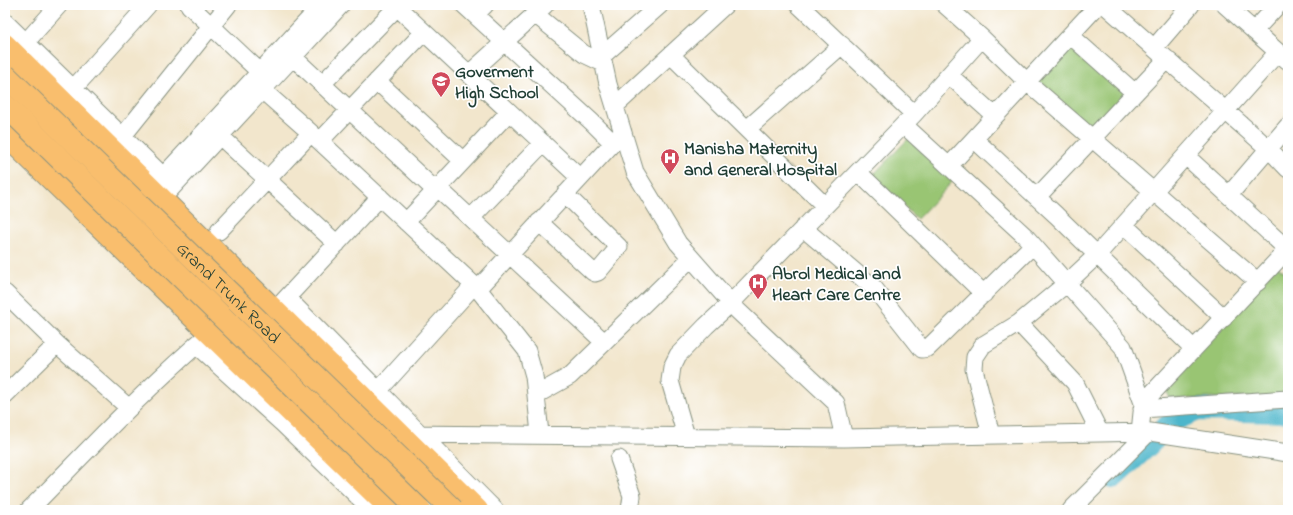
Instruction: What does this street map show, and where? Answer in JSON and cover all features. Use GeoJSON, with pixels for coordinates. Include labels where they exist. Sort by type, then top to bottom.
{"type":"FeatureCollection","features":[{"type":"Feature","properties":{"kind":"highway"},"geometry":{"type":"LineString","coordinates":[[15,43],[159,188],[281,304],[411,435],[477,510]]}},
{"type":"Feature","properties":{"kind":"highway","name":"Grand Trunk Road"},"geometry":{"type":"LineString","coordinates":[[5,75],[453,510]]}},
{"type":"Feature","properties":{"kind":"highway","name":"Grand Trunk Road"},"geometry":{"type":"LineString","coordinates":[[5,105],[420,510]]}},
{"type":"Feature","properties":{"kind":"highway"},"geometry":{"type":"LineString","coordinates":[[5,134],[113,240],[202,339],[355,475],[375,507]]}},
{"type":"Feature","properties":{"kind":"street"},"geometry":{"type":"LineString","coordinates":[[15,43],[59,5]]}},
{"type":"Feature","properties":{"kind":"street"},"geometry":{"type":"LineString","coordinates":[[73,89],[148,5]]}},
{"type":"Feature","properties":{"kind":"street"},"geometry":{"type":"LineString","coordinates":[[189,5],[212,27],[258,81],[315,137],[476,287],[527,351],[534,376],[540,434]]}},
{"type":"Feature","properties":{"kind":"street"},"geometry":{"type":"LineString","coordinates":[[122,137],[212,27],[228,5]]}},
{"type":"Feature","properties":{"kind":"street"},"geometry":{"type":"LineString","coordinates":[[113,240],[258,81],[322,5]]}},
{"type":"Feature","properties":{"kind":"street"},"geometry":{"type":"LineString","coordinates":[[159,188],[220,136],[258,81],[293,57],[341,5]]}},
{"type":"Feature","properties":{"kind":"street"},"geometry":{"type":"LineString","coordinates":[[591,5],[602,59],[615,106],[618,137],[635,172],[678,243],[691,258],[731,303],[836,403],[844,438]]}},
{"type":"Feature","properties":{"kind":"street"},"geometry":{"type":"LineString","coordinates":[[602,59],[660,5]]}},
{"type":"Feature","properties":{"kind":"street"},"geometry":{"type":"LineString","coordinates":[[615,106],[725,5]]}},
{"type":"Feature","properties":{"kind":"street"},"geometry":{"type":"LineString","coordinates":[[799,5],[842,45],[949,166],[1025,236],[1123,347],[1143,406],[1146,432]]}},
{"type":"Feature","properties":{"kind":"street"},"geometry":{"type":"LineString","coordinates":[[945,5],[982,38],[1027,82],[1258,282]]}},
{"type":"Feature","properties":{"kind":"street"},"geometry":{"type":"LineString","coordinates":[[949,166],[1098,5]]}},
{"type":"Feature","properties":{"kind":"street"},"geometry":{"type":"LineString","coordinates":[[1105,5],[1269,149],[1288,169]]}},
{"type":"Feature","properties":{"kind":"street"},"geometry":{"type":"LineString","coordinates":[[1154,48],[1191,5]]}},
{"type":"Feature","properties":{"kind":"street"},"geometry":{"type":"LineString","coordinates":[[991,434],[974,369],[974,357],[983,345],[1018,323],[1066,284],[1097,255],[1226,111],[1285,57],[1225,5]]}},
{"type":"Feature","properties":{"kind":"street"},"geometry":{"type":"LineString","coordinates":[[1254,31],[1278,5]]}},
{"type":"Feature","properties":{"kind":"street"},"geometry":{"type":"LineString","coordinates":[[322,84],[396,6],[580,178]]}},
{"type":"Feature","properties":{"kind":"street"},"geometry":{"type":"LineString","coordinates":[[475,8],[504,42],[593,123],[618,137]]}},
{"type":"Feature","properties":{"kind":"street"},"geometry":{"type":"LineString","coordinates":[[469,74],[540,10],[584,54],[602,59]]}},
{"type":"Feature","properties":{"kind":"street"},"geometry":{"type":"LineString","coordinates":[[5,22],[15,43],[73,89],[122,137],[159,188]]}},
{"type":"Feature","properties":{"kind":"street"},"geometry":{"type":"LineString","coordinates":[[219,231],[267,180],[315,137],[349,110],[424,32]]}},
{"type":"Feature","properties":{"kind":"street"},"geometry":{"type":"LineString","coordinates":[[1070,35],[1134,93]]}},
{"type":"Feature","properties":{"kind":"street"},"geometry":{"type":"LineString","coordinates":[[686,436],[670,381],[672,368],[678,355],[731,303],[909,119],[982,38]]}},
{"type":"Feature","properties":{"kind":"street"},"geometry":{"type":"LineString","coordinates":[[747,129],[842,45]]}},
{"type":"Feature","properties":{"kind":"street"},"geometry":{"type":"LineString","coordinates":[[671,55],[825,206]]}},
{"type":"Feature","properties":{"kind":"street"},"geometry":{"type":"LineString","coordinates":[[293,57],[349,110],[471,218],[604,342]]}},
{"type":"Feature","properties":{"kind":"street"},"geometry":{"type":"LineString","coordinates":[[1037,197],[1166,59]]}},
{"type":"Feature","properties":{"kind":"street"},"geometry":{"type":"LineString","coordinates":[[948,75],[995,116]]}},
{"type":"Feature","properties":{"kind":"street"},"geometry":{"type":"LineString","coordinates":[[377,81],[463,161]]}},
{"type":"Feature","properties":{"kind":"street"},"geometry":{"type":"LineString","coordinates":[[406,222],[509,112]]}},
{"type":"Feature","properties":{"kind":"street"},"geometry":{"type":"LineString","coordinates":[[1229,195],[1288,126]]}},
{"type":"Feature","properties":{"kind":"street"},"geometry":{"type":"LineString","coordinates":[[220,136],[337,244]]}},
{"type":"Feature","properties":{"kind":"street"},"geometry":{"type":"LineString","coordinates":[[379,390],[618,137]]}},
{"type":"Feature","properties":{"kind":"street"},"geometry":{"type":"LineString","coordinates":[[974,139],[1037,197],[1194,349]]}},
{"type":"Feature","properties":{"kind":"street"},"geometry":{"type":"LineString","coordinates":[[471,218],[543,143]]}},
{"type":"Feature","properties":{"kind":"street"},"geometry":{"type":"LineString","coordinates":[[1143,406],[1194,349],[1288,250],[1186,156]]}},
{"type":"Feature","properties":{"kind":"street"},"geometry":{"type":"LineString","coordinates":[[858,172],[984,294]]}},
{"type":"Feature","properties":{"kind":"street"},"geometry":{"type":"LineString","coordinates":[[539,222],[593,272],[598,272],[618,250],[618,246],[565,194]]}},
{"type":"Feature","properties":{"kind":"street"},"geometry":{"type":"LineString","coordinates":[[380,198],[281,304],[379,390],[411,435],[495,510]]}},
{"type":"Feature","properties":{"kind":"street"},"geometry":{"type":"LineString","coordinates":[[1124,225],[1224,318]]}},
{"type":"Feature","properties":{"kind":"street"},"geometry":{"type":"LineString","coordinates":[[803,228],[874,288],[922,349],[928,348],[1033,245]]}},
{"type":"Feature","properties":{"kind":"street"},"geometry":{"type":"LineString","coordinates":[[536,395],[570,376],[691,258]]}},
{"type":"Feature","properties":{"kind":"street"},"geometry":{"type":"LineString","coordinates":[[5,293],[57,344],[129,408]]}},
{"type":"Feature","properties":{"kind":"street"},"geometry":{"type":"LineString","coordinates":[[1018,323],[1075,383],[1100,433]]}},
{"type":"Feature","properties":{"kind":"street"},"geometry":{"type":"LineString","coordinates":[[29,510],[129,408],[202,339],[282,423],[375,507]]}},
{"type":"Feature","properties":{"kind":"street"},"geometry":{"type":"LineString","coordinates":[[5,395],[57,344]]}},
{"type":"Feature","properties":{"kind":"street"},"geometry":{"type":"LineString","coordinates":[[1143,406],[1288,399]]}},
{"type":"Feature","properties":{"kind":"street"},"geometry":{"type":"LineString","coordinates":[[1071,510],[1146,432]]}},
{"type":"Feature","properties":{"kind":"street"},"geometry":{"type":"LineString","coordinates":[[355,475],[411,435],[540,434],[844,438],[1146,432],[1288,453]]}},
{"type":"Feature","properties":{"kind":"street"},"geometry":{"type":"LineString","coordinates":[[619,459],[632,496],[630,510]]}},
{"type":"Feature","properties":{"kind":"green space"},"geometry":{"type":"Polygon","coordinates":[[[1069,43],[1125,92],[1092,129],[1037,80],[1069,43]]]}},
{"type":"Feature","properties":{"kind":"green space"},"geometry":{"type":"Polygon","coordinates":[[[908,139],[953,181],[917,219],[872,176],[908,139]]]}},
{"type":"Feature","properties":{"kind":"green space"},"geometry":{"type":"Polygon","coordinates":[[[1277,266],[1288,274],[1288,396],[1170,399],[1164,384],[1277,266]]]}},
{"type":"Feature","properties":{"kind":"waterway"},"geometry":{"type":"LineString","coordinates":[[1113,478],[1149,445],[1172,421],[1198,410],[1288,412]]}},
{"type":"Feature","properties":{"kind":"place","name":"Goverment High School"},"geometry":{"type":"Point","coordinates":[441,98]}},
{"type":"Feature","properties":{"kind":"place","name":"Manisha Maternity and General Hospital"},"geometry":{"type":"Point","coordinates":[670,175]}},
{"type":"Feature","properties":{"kind":"place","name":"Abrol Medical and Heart Care Centre"},"geometry":{"type":"Point","coordinates":[758,300]}}]}
